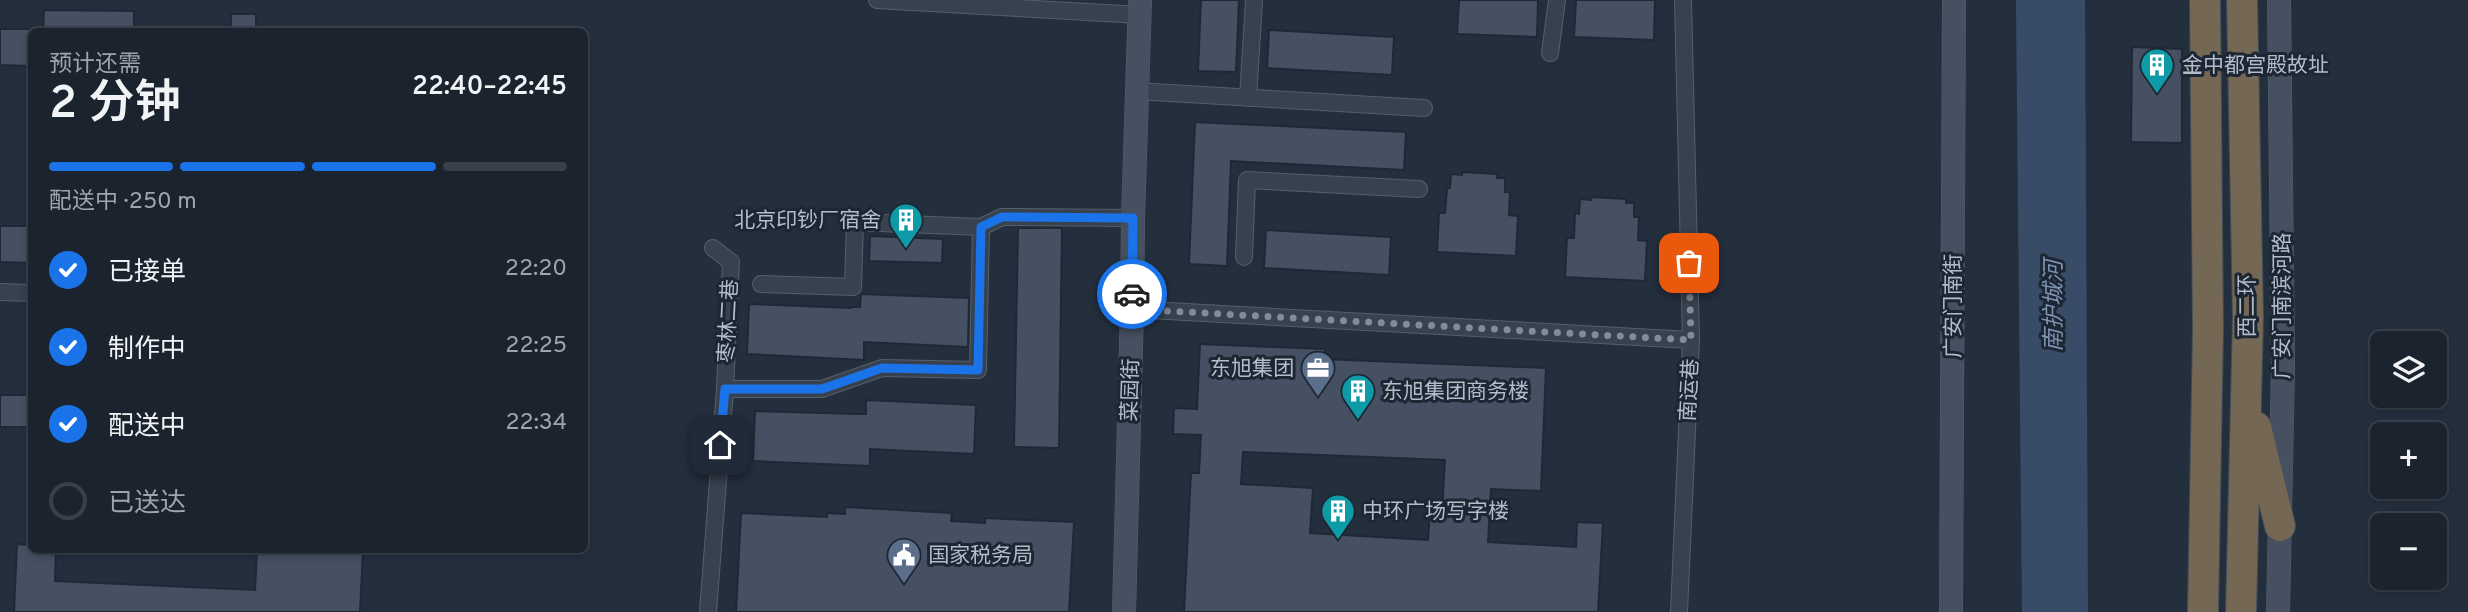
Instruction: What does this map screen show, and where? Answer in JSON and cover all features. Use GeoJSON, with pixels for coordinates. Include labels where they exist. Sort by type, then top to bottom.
{"type":"FeatureCollection","features":[{"type":"Feature","properties":{"kind":"highway","name":"西二环"},"geometry":{"type":"LineString","coordinates":[[2203,612],[2208,330],[2206,0]]}},
{"type":"Feature","properties":{"kind":"highway","name":"西二环"},"geometry":{"type":"LineString","coordinates":[[2241,612],[2248,317],[2242,0]]}},
{"type":"Feature","properties":{"kind":"highway"},"geometry":{"type":"LineString","coordinates":[[2246,389],[2280,526]]}},
{"type":"Feature","properties":{"kind":"street"},"geometry":{"type":"LineString","coordinates":[[877,0],[1140,7]]}},
{"type":"Feature","properties":{"kind":"street"},"geometry":{"type":"LineString","coordinates":[[1248,98],[1254,0]]}},
{"type":"Feature","properties":{"kind":"street"},"geometry":{"type":"LineString","coordinates":[[1550,53],[1556,0]]}},
{"type":"Feature","properties":{"kind":"street","name":"南运巷"},"geometry":{"type":"LineString","coordinates":[[1679,612],[1691,340],[1683,0]]}},
{"type":"Feature","properties":{"kind":"street","name":"广安门南街"},"geometry":{"type":"LineString","coordinates":[[1937,612],[1941,0]]}},
{"type":"Feature","properties":{"kind":"street","name":"广安门南街"},"geometry":{"type":"LineString","coordinates":[[1951,612],[1954,0]]}},
{"type":"Feature","properties":{"kind":"street","name":"广安门南滨河路"},"geometry":{"type":"LineString","coordinates":[[2278,0],[2284,366],[2278,612]]}},
{"type":"Feature","properties":{"kind":"street","name":"菜园街"},"geometry":{"type":"LineString","coordinates":[[1124,612],[1140,7]]}},
{"type":"Feature","properties":{"kind":"street"},"geometry":{"type":"LineString","coordinates":[[1136,90],[1424,108]]}},
{"type":"Feature","properties":{"kind":"street"},"geometry":{"type":"LineString","coordinates":[[1244,257],[1247,180],[1419,189]]}},
{"type":"Feature","properties":{"kind":"street"},"geometry":{"type":"LineString","coordinates":[[761,284],[853,287],[855,222],[981,227],[1002,217],[1133,218]]}},
{"type":"Feature","properties":{"kind":"street"},"geometry":{"type":"LineString","coordinates":[[725,389],[822,389],[882,368],[978,370],[981,227]]}},
{"type":"Feature","properties":{"kind":"street","name":"枣林二巷"},"geometry":{"type":"LineString","coordinates":[[708,612],[725,389],[731,262],[713,248]]}},
{"type":"Feature","properties":{"kind":"street"},"geometry":{"type":"LineString","coordinates":[[0,292],[28,293]]}},
{"type":"Feature","properties":{"kind":"street"},"geometry":{"type":"LineString","coordinates":[[1132,309],[1691,340]]}},
{"type":"Feature","properties":{"kind":"water","name":"南护城河"},"geometry":{"type":"Polygon","coordinates":[[[2016,0],[2085,0],[2088,612],[2022,612],[2016,0]]]}},
{"type":"Feature","properties":{"kind":"building"},"geometry":{"type":"Polygon","coordinates":[[[1201,0],[1239,0],[1236,72],[1198,71],[1201,0]]]}},
{"type":"Feature","properties":{"kind":"building"},"geometry":{"type":"Polygon","coordinates":[[[1459,0],[1538,0],[1537,37],[1457,34],[1459,0]]]}},
{"type":"Feature","properties":{"kind":"building"},"geometry":{"type":"Polygon","coordinates":[[[1576,0],[1655,0],[1654,40],[1574,37],[1576,0]]]}},
{"type":"Feature","properties":{"kind":"building"},"geometry":{"type":"Polygon","coordinates":[[[44,10],[134,11],[134,28],[43,28],[44,10]]]}},
{"type":"Feature","properties":{"kind":"building"},"geometry":{"type":"Polygon","coordinates":[[[231,14],[256,14],[256,28],[231,28],[231,14]]]}},
{"type":"Feature","properties":{"kind":"building"},"geometry":{"type":"Polygon","coordinates":[[[0,29],[28,29],[28,66],[0,65],[0,29]]]}},
{"type":"Feature","properties":{"kind":"building"},"geometry":{"type":"Polygon","coordinates":[[[1269,30],[1394,37],[1392,75],[1267,68],[1269,30]]]}},
{"type":"Feature","properties":{"kind":"building","name":"金中都宫殿故址"},"geometry":{"type":"Polygon","coordinates":[[[2132,47],[2182,49],[2182,143],[2131,142],[2132,47]]]}},
{"type":"Feature","properties":{"kind":"building"},"geometry":{"type":"Polygon","coordinates":[[[1195,122],[1406,132],[1404,170],[1231,161],[1227,266],[1189,264],[1195,122]]]}},
{"type":"Feature","properties":{"kind":"building"},"geometry":{"type":"Polygon","coordinates":[[[1462,172],[1497,174],[1497,178],[1505,178],[1505,192],[1510,192],[1509,215],[1518,216],[1516,256],[1437,252],[1439,213],[1445,213],[1451,174],[1462,175],[1462,172]]]}},
{"type":"Feature","properties":{"kind":"building"},"geometry":{"type":"Polygon","coordinates":[[[1591,197],[1626,199],[1626,203],[1634,203],[1634,217],[1639,217],[1638,240],[1647,241],[1645,281],[1565,277],[1567,238],[1574,238],[1575,213],[1579,214],[1580,199],[1591,200],[1591,197]]]}},
{"type":"Feature","properties":{"kind":"building"},"geometry":{"type":"Polygon","coordinates":[[[0,226],[28,226],[28,263],[0,262],[0,226]]]}},
{"type":"Feature","properties":{"kind":"building"},"geometry":{"type":"Polygon","coordinates":[[[1018,228],[1062,228],[1059,448],[1014,447],[1018,228]]]}},
{"type":"Feature","properties":{"kind":"building"},"geometry":{"type":"Polygon","coordinates":[[[1266,230],[1391,237],[1389,275],[1264,268],[1266,230]]]}},
{"type":"Feature","properties":{"kind":"building","name":"北京印钞厂宿舍"},"geometry":{"type":"Polygon","coordinates":[[[870,236],[943,239],[942,263],[869,261],[870,236]]]}},
{"type":"Feature","properties":{"kind":"building"},"geometry":{"type":"Polygon","coordinates":[[[861,294],[969,298],[968,347],[864,342],[864,360],[747,354],[749,304],[851,308],[860,307],[861,294]]]}},
{"type":"Feature","properties":{"kind":"building"},"geometry":{"type":"Polygon","coordinates":[[[1200,344],[1325,349],[1324,359],[1546,368],[1541,491],[1491,489],[1488,542],[1576,547],[1577,522],[1603,523],[1598,612],[1184,612],[1191,473],[1199,473],[1201,435],[1173,434],[1174,408],[1197,409],[1200,344]],[[1243,452],[1241,484],[1313,488],[1310,533],[1428,540],[1430,512],[1442,513],[1445,460],[1243,452]]]}},
{"type":"Feature","properties":{"kind":"building"},"geometry":{"type":"Polygon","coordinates":[[[0,395],[28,395],[28,427],[0,427],[0,395]]]}},
{"type":"Feature","properties":{"kind":"building"},"geometry":{"type":"Polygon","coordinates":[[[866,400],[976,405],[974,454],[870,449],[870,466],[753,461],[755,411],[866,414],[866,400]]]}},
{"type":"Feature","properties":{"kind":"building","name":"国家税务局"},"geometry":{"type":"Polygon","coordinates":[[[845,507],[952,513],[951,521],[985,523],[985,518],[1074,522],[1069,612],[736,612],[741,513],[827,517],[827,513],[845,514],[845,507]]]}},
{"type":"Feature","properties":{"kind":"building"},"geometry":{"type":"Polygon","coordinates":[[[17,544],[28,545],[28,553],[56,553],[55,581],[255,590],[257,553],[363,553],[360,612],[14,612],[17,544]]]}},
{"type":"Feature","properties":{"kind":"way so far"},"geometry":{"type":"LineString","coordinates":[[1132,294],[1132,309],[1691,340],[1689,263]]}},
{"type":"Feature","properties":{"kind":"place","name":"金中都宫殿故址"},"geometry":{"type":"Point","coordinates":[2157,95]}},
{"type":"Feature","properties":{"kind":"place","name":"北京印钞厂宿舍"},"geometry":{"type":"Point","coordinates":[906,250]}},
{"type":"Feature","properties":{"kind":"place","name":"东旭集团"},"geometry":{"type":"Point","coordinates":[1318,398]}},
{"type":"Feature","properties":{"kind":"place","name":"东旭集团商务楼"},"geometry":{"type":"Point","coordinates":[1358,421]}},
{"type":"Feature","properties":{"kind":"place","name":"中环广场写字楼"},"geometry":{"type":"Point","coordinates":[1338,541]}},
{"type":"Feature","properties":{"kind":"place","name":"国家税务局"},"geometry":{"type":"Point","coordinates":[904,585]}},
{"type":"Feature","properties":{"kind":"route"},"geometry":{"type":"LineString","coordinates":[[720,445],[725,389],[822,389],[882,368],[978,370],[981,227],[1002,217],[1133,218],[1132,294]]}}]}
